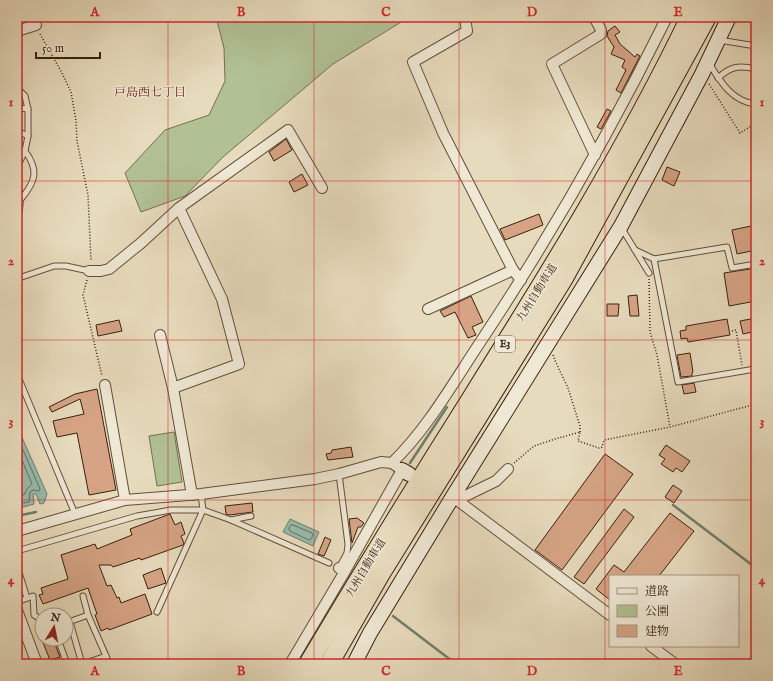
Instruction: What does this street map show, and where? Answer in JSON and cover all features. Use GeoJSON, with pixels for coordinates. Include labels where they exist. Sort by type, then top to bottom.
{"type":"FeatureCollection","features":[{"type":"Feature","properties":{"kind":"highway","name":"九州自動車道"},"geometry":{"type":"LineString","coordinates":[[308,664],[398,515],[549,274],[621,149],[690,17]]}},
{"type":"Feature","properties":{"kind":"highway","name":"九州自動車道"},"geometry":{"type":"LineString","coordinates":[[329,664],[380,575],[564,278],[707,17]]}},
{"type":"Feature","properties":{"kind":"street"},"geometry":{"type":"LineString","coordinates":[[465,17],[467,31],[413,62],[443,133],[513,270],[521,280]]}},
{"type":"Feature","properties":{"kind":"street"},"geometry":{"type":"LineString","coordinates":[[594,17],[601,34],[552,64],[595,155]]}},
{"type":"Feature","properties":{"kind":"street"},"geometry":{"type":"LineString","coordinates":[[290,664],[342,570],[401,469],[403,452],[431,416],[521,280],[562,214],[619,112],[667,17]]}},
{"type":"Feature","properties":{"kind":"street"},"geometry":{"type":"LineString","coordinates":[[354,664],[370,633],[451,496],[549,343],[621,226],[705,68],[729,17]]}},
{"type":"Feature","properties":{"kind":"street"},"geometry":{"type":"LineString","coordinates":[[17,31],[36,25]]}},
{"type":"Feature","properties":{"kind":"street"},"geometry":{"type":"LineString","coordinates":[[89,271],[109,269],[141,243],[178,208],[288,130],[322,188]]}},
{"type":"Feature","properties":{"kind":"street"},"geometry":{"type":"LineString","coordinates":[[173,388],[239,364],[222,299],[178,208]]}},
{"type":"Feature","properties":{"kind":"street"},"geometry":{"type":"LineString","coordinates":[[428,309],[513,270]]}},
{"type":"Feature","properties":{"kind":"street"},"geometry":{"type":"LineString","coordinates":[[160,335],[196,495]]}},
{"type":"Feature","properties":{"kind":"street"},"geometry":{"type":"LineString","coordinates":[[104,385],[125,500]]}},
{"type":"Feature","properties":{"kind":"street"},"geometry":{"type":"LineString","coordinates":[[17,531],[125,500],[196,495],[339,474],[380,462],[401,469]]}},
{"type":"Feature","properties":{"kind":"street"},"geometry":{"type":"LineString","coordinates":[[451,496],[496,481],[508,469]]}},
{"type":"Feature","properties":{"kind":"street"},"geometry":{"type":"LineString","coordinates":[[451,496],[609,614]]}},
{"type":"Feature","properties":{"kind":"street"},"geometry":{"type":"LineString","coordinates":[[17,610],[37,664]]}},
{"type":"Feature","properties":{"kind":"street"},"geometry":{"type":"LineString","coordinates":[[652,647],[675,664]]}},
{"type":"Feature","properties":{"kind":"lane"},"geometry":{"type":"LineString","coordinates":[[754,17],[756,30]]}},
{"type":"Feature","properties":{"kind":"lane"},"geometry":{"type":"LineString","coordinates":[[718,40],[756,46]]}},
{"type":"Feature","properties":{"kind":"lane"},"geometry":{"type":"LineString","coordinates":[[718,78],[730,68],[737,66],[756,69]]}},
{"type":"Feature","properties":{"kind":"lane"},"geometry":{"type":"LineString","coordinates":[[705,68],[718,78],[722,85],[738,99],[756,104]]}},
{"type":"Feature","properties":{"kind":"lane"},"geometry":{"type":"LineString","coordinates":[[17,88],[25,96],[28,109],[28,136],[25,151],[17,167]]}},
{"type":"Feature","properties":{"kind":"lane"},"geometry":{"type":"LineString","coordinates":[[17,105],[20,108],[28,109]]}},
{"type":"Feature","properties":{"kind":"lane"},"geometry":{"type":"LineString","coordinates":[[17,131],[28,136]]}},
{"type":"Feature","properties":{"kind":"lane"},"geometry":{"type":"LineString","coordinates":[[17,149],[25,151],[33,163],[34,172],[33,182],[29,190],[21,198]]}},
{"type":"Feature","properties":{"kind":"lane"},"geometry":{"type":"LineString","coordinates":[[17,184],[21,198],[20,211],[17,219]]}},
{"type":"Feature","properties":{"kind":"lane"},"geometry":{"type":"LineString","coordinates":[[621,226],[649,273]]}},
{"type":"Feature","properties":{"kind":"lane"},"geometry":{"type":"LineString","coordinates":[[635,250],[654,259],[727,246],[732,268],[756,264]]}},
{"type":"Feature","properties":{"kind":"lane"},"geometry":{"type":"LineString","coordinates":[[654,259],[678,382],[755,369],[756,375]]}},
{"type":"Feature","properties":{"kind":"lane"},"geometry":{"type":"LineString","coordinates":[[17,272],[18,279],[54,266],[66,266],[89,271]]}},
{"type":"Feature","properties":{"kind":"lane"},"geometry":{"type":"LineString","coordinates":[[17,374],[75,514]]}},
{"type":"Feature","properties":{"kind":"lane"},"geometry":{"type":"LineString","coordinates":[[339,474],[348,544],[342,570]]}},
{"type":"Feature","properties":{"kind":"lane"},"geometry":{"type":"LineString","coordinates":[[157,612],[203,510],[196,495]]}},
{"type":"Feature","properties":{"kind":"lane"},"geometry":{"type":"LineString","coordinates":[[17,551],[137,516],[171,510],[203,510],[231,520],[329,563]]}},
{"type":"Feature","properties":{"kind":"lane"},"geometry":{"type":"LineString","coordinates":[[231,520],[252,516]]}},
{"type":"Feature","properties":{"kind":"lane"},"geometry":{"type":"LineString","coordinates":[[17,566],[27,598]]}},
{"type":"Feature","properties":{"kind":"lane"},"geometry":{"type":"LineString","coordinates":[[17,602],[33,596],[34,615]]}},
{"type":"Feature","properties":{"kind":"lane"},"geometry":{"type":"LineString","coordinates":[[82,596],[88,615],[109,664]]}},
{"type":"Feature","properties":{"kind":"lane"},"geometry":{"type":"LineString","coordinates":[[74,620],[88,615]]}},
{"type":"Feature","properties":{"kind":"lane"},"geometry":{"type":"LineString","coordinates":[[74,639],[83,664],[106,656]]}},
{"type":"Feature","properties":{"kind":"lane"},"geometry":{"type":"LineString","coordinates":[[61,647],[67,664]]}},
{"type":"Feature","properties":{"kind":"path"},"geometry":{"type":"LineString","coordinates":[[36,25],[71,92],[76,121],[77,141],[88,194],[91,263],[83,295],[104,385]]}},
{"type":"Feature","properties":{"kind":"path"},"geometry":{"type":"LineString","coordinates":[[705,68],[740,133],[756,123]]}},
{"type":"Feature","properties":{"kind":"path"},"geometry":{"type":"LineString","coordinates":[[649,273],[650,332],[657,355],[670,427]]}},
{"type":"Feature","properties":{"kind":"path"},"geometry":{"type":"LineString","coordinates":[[732,331],[736,330],[744,371]]}},
{"type":"Feature","properties":{"kind":"path"},"geometry":{"type":"LineString","coordinates":[[549,343],[568,388],[580,426],[578,440],[599,448],[602,446],[604,440],[670,427],[756,404]]}},
{"type":"Feature","properties":{"kind":"path"},"geometry":{"type":"LineString","coordinates":[[508,469],[534,446],[580,432]]}},
{"type":"Feature","properties":{"kind":"green space"},"geometry":{"type":"Polygon","coordinates":[[[216,17],[406,17],[406,19],[333,64],[223,157],[185,196],[141,212],[125,173],[165,130],[209,115],[225,81],[224,48],[216,17]]]}},
{"type":"Feature","properties":{"kind":"green space"},"geometry":{"type":"Polygon","coordinates":[[[174,432],[182,482],[157,486],[149,436],[174,432]]]}},
{"type":"Feature","properties":{"kind":"water"},"geometry":{"type":"Polygon","coordinates":[[[17,426],[47,494],[44,503],[40,504],[36,494],[33,494],[34,504],[20,508],[17,498],[17,426]]]}},
{"type":"Feature","properties":{"kind":"water"},"geometry":{"type":"Polygon","coordinates":[[[290,519],[319,532],[313,546],[283,532],[290,519]]]}},
{"type":"Feature","properties":{"kind":"building"},"geometry":{"type":"Polygon","coordinates":[[[615,26],[620,32],[615,35],[620,44],[635,57],[637,54],[640,56],[621,93],[616,90],[626,70],[622,67],[625,60],[611,54],[614,47],[607,36],[608,31],[615,26]]]}},
{"type":"Feature","properties":{"kind":"building"},"geometry":{"type":"Polygon","coordinates":[[[607,109],[611,111],[601,129],[597,127],[607,109]]]}},
{"type":"Feature","properties":{"kind":"building"},"geometry":{"type":"Polygon","coordinates":[[[286,139],[292,150],[274,161],[269,152],[286,139]]]}},
{"type":"Feature","properties":{"kind":"building"},"geometry":{"type":"Polygon","coordinates":[[[667,167],[680,172],[674,186],[662,180],[667,167]]]}},
{"type":"Feature","properties":{"kind":"building"},"geometry":{"type":"Polygon","coordinates":[[[302,174],[308,185],[294,192],[289,182],[302,174]]]}},
{"type":"Feature","properties":{"kind":"building"},"geometry":{"type":"Polygon","coordinates":[[[539,214],[543,225],[505,240],[500,229],[539,214]]]}},
{"type":"Feature","properties":{"kind":"building"},"geometry":{"type":"Polygon","coordinates":[[[756,225],[756,250],[737,254],[732,230],[756,225]]]}},
{"type":"Feature","properties":{"kind":"building"},"geometry":{"type":"Polygon","coordinates":[[[756,268],[756,301],[729,306],[724,273],[756,268]]]}},
{"type":"Feature","properties":{"kind":"building"},"geometry":{"type":"Polygon","coordinates":[[[637,295],[639,316],[630,316],[628,296],[637,295]]]}},
{"type":"Feature","properties":{"kind":"building"},"geometry":{"type":"Polygon","coordinates":[[[471,296],[483,322],[472,327],[476,335],[468,338],[455,312],[444,317],[440,311],[471,296]]]}},
{"type":"Feature","properties":{"kind":"building"},"geometry":{"type":"Polygon","coordinates":[[[607,304],[619,304],[618,316],[607,316],[607,304]]]}},
{"type":"Feature","properties":{"kind":"building"},"geometry":{"type":"Polygon","coordinates":[[[756,318],[756,331],[743,334],[740,321],[756,318]]]}},
{"type":"Feature","properties":{"kind":"building"},"geometry":{"type":"Polygon","coordinates":[[[727,319],[730,335],[688,342],[687,338],[681,339],[680,331],[686,330],[686,326],[727,319]]]}},
{"type":"Feature","properties":{"kind":"building"},"geometry":{"type":"Polygon","coordinates":[[[119,320],[122,331],[98,336],[96,325],[119,320]]]}},
{"type":"Feature","properties":{"kind":"building"},"geometry":{"type":"Polygon","coordinates":[[[690,353],[693,372],[692,376],[681,377],[677,355],[690,353]]]}},
{"type":"Feature","properties":{"kind":"building"},"geometry":{"type":"Polygon","coordinates":[[[694,383],[696,392],[684,394],[682,385],[694,383]]]}},
{"type":"Feature","properties":{"kind":"building"},"geometry":{"type":"Polygon","coordinates":[[[97,389],[116,490],[89,495],[77,433],[57,437],[53,421],[84,414],[80,399],[52,412],[49,407],[75,394],[97,389]]]}},
{"type":"Feature","properties":{"kind":"building"},"geometry":{"type":"Polygon","coordinates":[[[666,445],[690,461],[682,472],[676,468],[673,472],[661,464],[665,459],[659,455],[666,445]]]}},
{"type":"Feature","properties":{"kind":"building"},"geometry":{"type":"Polygon","coordinates":[[[351,447],[353,457],[328,460],[326,454],[331,453],[332,450],[351,447]]]}},
{"type":"Feature","properties":{"kind":"building"},"geometry":{"type":"Polygon","coordinates":[[[605,454],[633,474],[562,570],[535,550],[605,454]]]}},
{"type":"Feature","properties":{"kind":"building"},"geometry":{"type":"Polygon","coordinates":[[[673,485],[682,491],[674,503],[665,497],[673,485]]]}},
{"type":"Feature","properties":{"kind":"building"},"geometry":{"type":"Polygon","coordinates":[[[252,503],[253,512],[229,515],[226,514],[225,506],[252,503]]]}},
{"type":"Feature","properties":{"kind":"building"},"geometry":{"type":"Polygon","coordinates":[[[624,509],[634,517],[584,584],[574,577],[624,509]]]}},
{"type":"Feature","properties":{"kind":"building"},"geometry":{"type":"Polygon","coordinates":[[[670,513],[694,531],[660,575],[609,575],[609,599],[596,589],[614,565],[624,572],[670,513]]]}},
{"type":"Feature","properties":{"kind":"building"},"geometry":{"type":"Polygon","coordinates":[[[170,514],[175,525],[181,522],[185,534],[181,536],[184,543],[183,545],[141,560],[140,558],[113,567],[111,565],[99,565],[107,586],[111,585],[121,603],[145,594],[152,614],[109,630],[108,628],[101,631],[88,588],[43,604],[39,595],[43,594],[41,588],[68,579],[61,555],[95,544],[97,549],[132,535],[130,529],[170,514]]]}},
{"type":"Feature","properties":{"kind":"building"},"geometry":{"type":"Polygon","coordinates":[[[357,518],[364,523],[361,527],[358,527],[352,543],[349,519],[357,518]]]}},
{"type":"Feature","properties":{"kind":"building"},"geometry":{"type":"Polygon","coordinates":[[[325,537],[331,540],[324,556],[318,554],[325,537]]]}},
{"type":"Feature","properties":{"kind":"building"},"geometry":{"type":"Polygon","coordinates":[[[161,568],[166,583],[148,589],[143,575],[161,568]]]}},
{"type":"Feature","properties":{"kind":"building"},"geometry":{"type":"Polygon","coordinates":[[[45,647],[56,647],[60,657],[50,660],[45,647]]]}},
{"type":"Feature","properties":{"kind":"waterway"},"geometry":{"type":"LineString","coordinates":[[410,463],[447,407]]}},
{"type":"Feature","properties":{"kind":"waterway"},"geometry":{"type":"LineString","coordinates":[[673,505],[756,568]]}},
{"type":"Feature","properties":{"kind":"waterway"},"geometry":{"type":"LineString","coordinates":[[17,516],[36,512]]}},
{"type":"Feature","properties":{"kind":"waterway"},"geometry":{"type":"LineString","coordinates":[[393,616],[456,664]]}},
{"type":"Feature","properties":{"kind":"waterway"},"geometry":{"type":"LineString","coordinates":[[747,664],[756,651]]}},
{"type":"Feature","properties":{"kind":"district","name":"戸島西七丁目"},"geometry":{"type":"Point","coordinates":[150,92]}}]}
